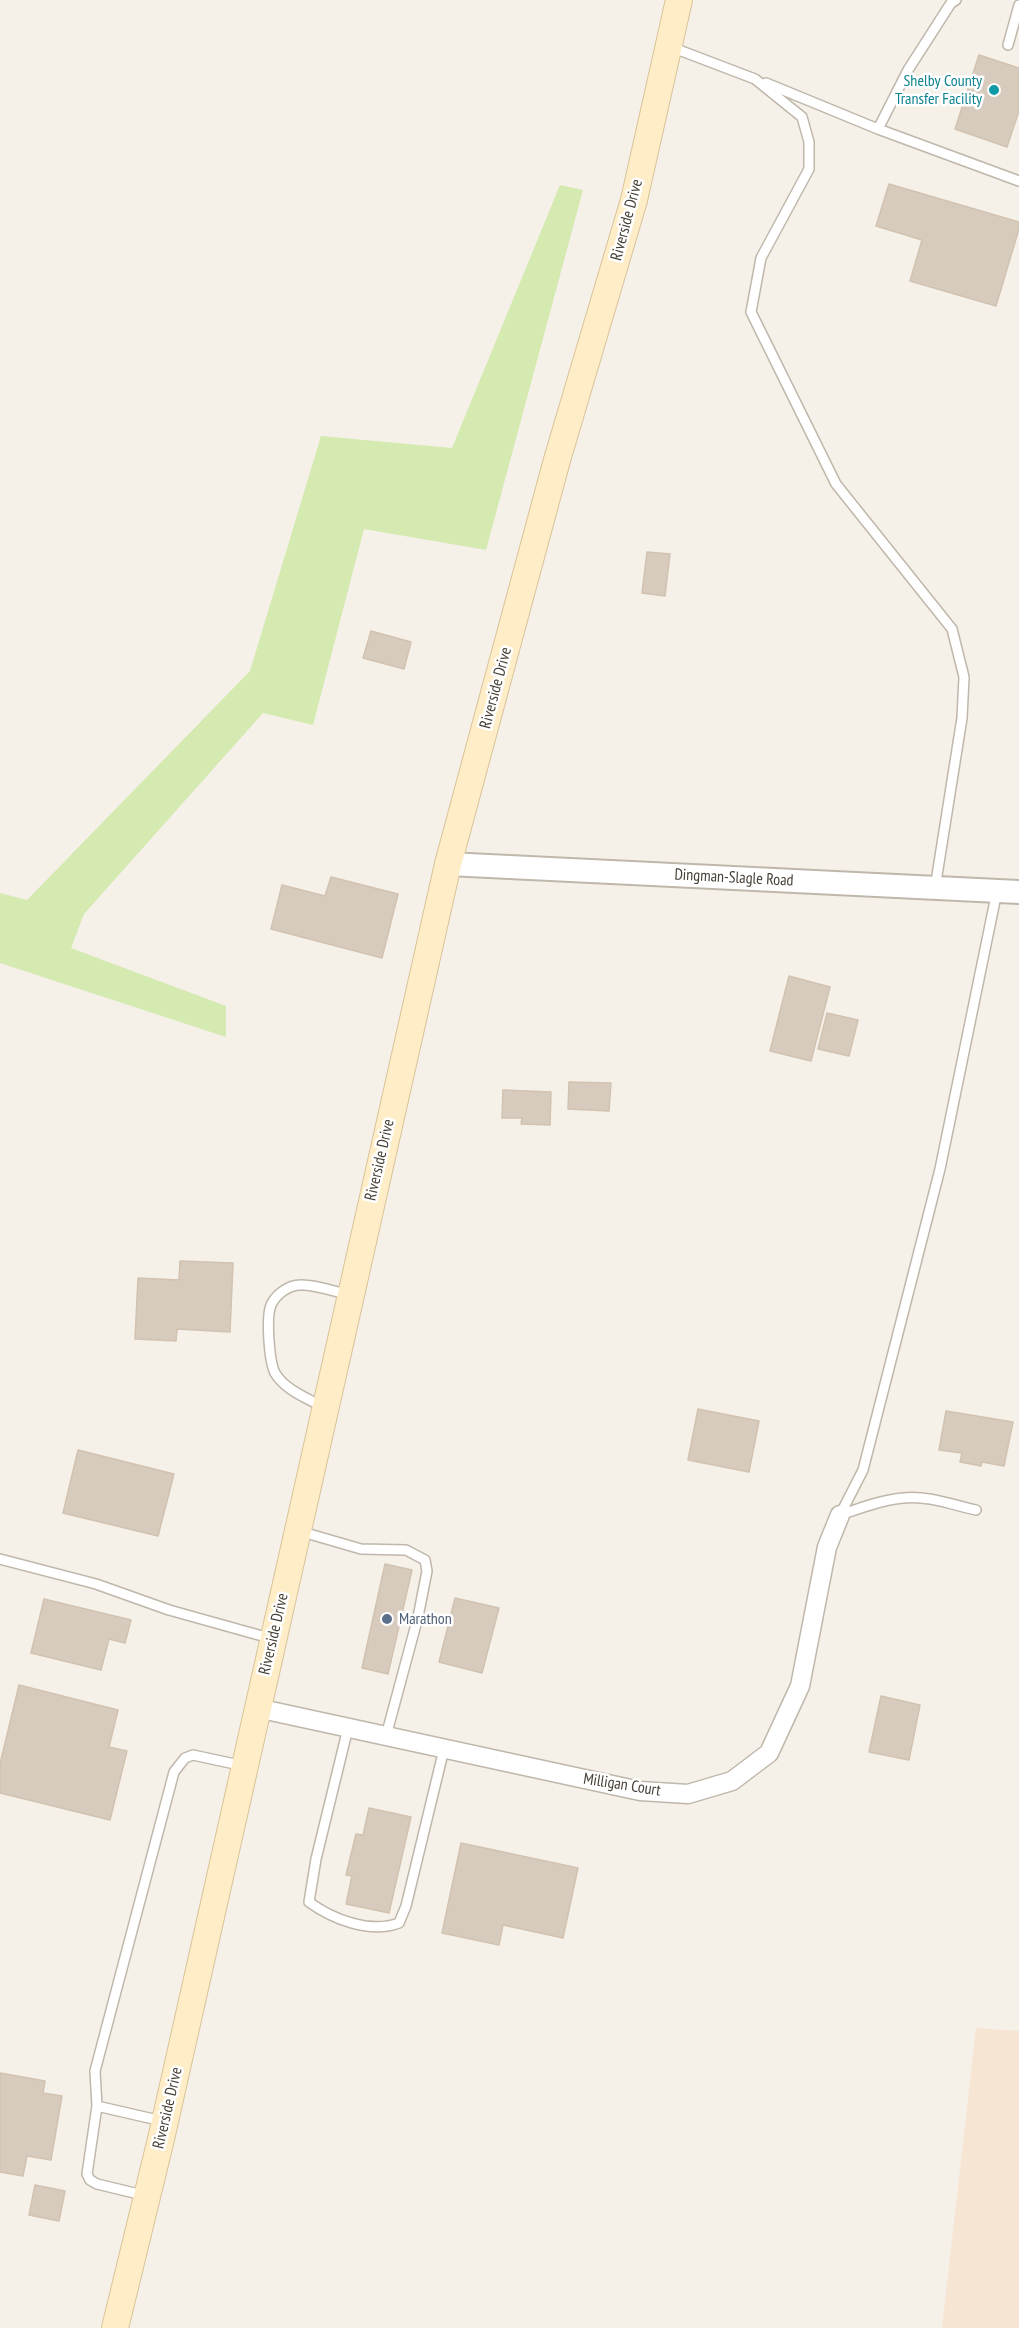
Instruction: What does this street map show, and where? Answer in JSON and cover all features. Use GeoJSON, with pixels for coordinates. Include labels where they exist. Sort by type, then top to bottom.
{"type":"FeatureCollection","features":[{"type":"Feature","properties":{"kind":"main road","name":"Riverside Drive"},"geometry":{"type":"LineString","coordinates":[[115,2328],[165,2121],[448,864],[556,460],[634,200],[679,0]]}},
{"type":"Feature","properties":{"kind":"street","name":"Dingman-Slagle Road"},"geometry":{"type":"LineString","coordinates":[[448,864],[1008,892]]}},
{"type":"Feature","properties":{"kind":"street","name":"Milligan Court"},"geometry":{"type":"LineString","coordinates":[[257,1708],[640,1791],[688,1794],[732,1781],[769,1753],[800,1686],[827,1547],[840,1515]]}},
{"type":"Feature","properties":{"kind":"lane"},"geometry":{"type":"LineString","coordinates":[[878,129],[908,70],[951,3],[956,0]]}},
{"type":"Feature","properties":{"kind":"lane"},"geometry":{"type":"LineString","coordinates":[[1008,45],[1019,5]]}},
{"type":"Feature","properties":{"kind":"lane"},"geometry":{"type":"LineString","coordinates":[[668,46],[878,129],[1019,181]]}},
{"type":"Feature","properties":{"kind":"lane"},"geometry":{"type":"LineString","coordinates":[[755,79],[802,117],[809,142],[809,170],[761,258],[751,312],[836,484],[952,629],[964,676],[962,718],[935,888]]}},
{"type":"Feature","properties":{"kind":"lane"},"geometry":{"type":"LineString","coordinates":[[840,1515],[862,1470],[937,1181],[1008,892]]}},
{"type":"Feature","properties":{"kind":"lane"},"geometry":{"type":"LineString","coordinates":[[324,1408],[290,1388],[275,1372],[269,1338],[268,1320],[271,1305],[287,1288],[301,1284],[350,1295]]}},
{"type":"Feature","properties":{"kind":"lane"},"geometry":{"type":"LineString","coordinates":[[840,1515],[879,1502],[905,1497],[924,1498],[976,1510]]}},
{"type":"Feature","properties":{"kind":"lane"},"geometry":{"type":"LineString","coordinates":[[297,1531],[361,1549],[406,1550],[425,1560],[428,1571],[418,1617],[386,1736]]}},
{"type":"Feature","properties":{"kind":"lane"},"geometry":{"type":"LineString","coordinates":[[0,1559],[96,1584],[169,1610],[273,1638]]}},
{"type":"Feature","properties":{"kind":"lane"},"geometry":{"type":"LineString","coordinates":[[348,1728],[316,1859],[309,1902],[321,1912],[363,1926],[386,1928],[399,1923],[406,1906],[444,1749]]}},
{"type":"Feature","properties":{"kind":"lane"},"geometry":{"type":"LineString","coordinates":[[147,2196],[90,2180],[87,2168],[97,2106],[95,2071],[174,1772],[184,1758],[193,1755],[244,1766]]}},
{"type":"Feature","properties":{"kind":"lane"},"geometry":{"type":"LineString","coordinates":[[97,2106],[165,2121]]}},
{"type":"Feature","properties":{"kind":"shaded area"},"geometry":{"type":"Polygon","coordinates":[[[976,2028],[1019,2031],[1019,2328],[942,2328],[976,2028]]]}},
{"type":"Feature","properties":{"kind":"green space"},"geometry":{"type":"Polygon","coordinates":[[[560,185],[583,190],[486,550],[364,529],[313,725],[263,713],[84,914],[71,948],[226,1006],[226,1037],[0,963],[0,893],[27,900],[250,671],[321,436],[452,448],[560,185]]]}},
{"type":"Feature","properties":{"kind":"building","name":"Shelby County Transfer Facility"},"geometry":{"type":"Polygon","coordinates":[[[979,55],[1019,68],[1019,111],[1007,147],[955,129],[979,55]]]}},
{"type":"Feature","properties":{"kind":"building"},"geometry":{"type":"Polygon","coordinates":[[[889,184],[1019,222],[1019,229],[996,306],[910,281],[922,240],[876,226],[889,184]]]}},
{"type":"Feature","properties":{"kind":"building"},"geometry":{"type":"Polygon","coordinates":[[[647,552],[670,554],[665,596],[642,593],[647,552]]]}},
{"type":"Feature","properties":{"kind":"building"},"geometry":{"type":"Polygon","coordinates":[[[371,631],[411,642],[404,669],[363,658],[371,631]]]}},
{"type":"Feature","properties":{"kind":"building"},"geometry":{"type":"Polygon","coordinates":[[[331,877],[398,894],[382,958],[271,929],[282,885],[325,896],[331,877]]]}},
{"type":"Feature","properties":{"kind":"building"},"geometry":{"type":"Polygon","coordinates":[[[789,976],[830,987],[811,1061],[770,1051],[789,976]]]}},
{"type":"Feature","properties":{"kind":"building"},"geometry":{"type":"Polygon","coordinates":[[[827,1013],[858,1020],[849,1056],[818,1049],[827,1013]]]}},
{"type":"Feature","properties":{"kind":"building"},"geometry":{"type":"Polygon","coordinates":[[[569,1082],[611,1083],[609,1111],[568,1109],[569,1082]]]}},
{"type":"Feature","properties":{"kind":"building"},"geometry":{"type":"Polygon","coordinates":[[[503,1090],[551,1092],[550,1125],[521,1124],[522,1118],[502,1118],[503,1090]]]}},
{"type":"Feature","properties":{"kind":"building"},"geometry":{"type":"Polygon","coordinates":[[[180,1261],[233,1263],[230,1332],[177,1329],[176,1341],[135,1339],[138,1278],[179,1280],[180,1261]]]}},
{"type":"Feature","properties":{"kind":"building"},"geometry":{"type":"Polygon","coordinates":[[[698,1409],[759,1421],[749,1472],[688,1460],[698,1409]]]}},
{"type":"Feature","properties":{"kind":"building"},"geometry":{"type":"Polygon","coordinates":[[[946,1411],[1013,1422],[1004,1466],[982,1462],[981,1466],[960,1462],[962,1453],[939,1450],[946,1411]]]}},
{"type":"Feature","properties":{"kind":"building"},"geometry":{"type":"Polygon","coordinates":[[[78,1450],[174,1474],[158,1536],[63,1513],[78,1450]]]}},
{"type":"Feature","properties":{"kind":"building","name":"Marathon"},"geometry":{"type":"Polygon","coordinates":[[[385,1564],[412,1570],[388,1674],[362,1668],[385,1564]]]}},
{"type":"Feature","properties":{"kind":"building"},"geometry":{"type":"Polygon","coordinates":[[[455,1598],[499,1608],[482,1673],[439,1662],[455,1598]]]}},
{"type":"Feature","properties":{"kind":"building"},"geometry":{"type":"Polygon","coordinates":[[[44,1599],[131,1620],[125,1643],[109,1639],[101,1670],[31,1653],[44,1599]]]}},
{"type":"Feature","properties":{"kind":"building"},"geometry":{"type":"Polygon","coordinates":[[[19,1685],[118,1710],[109,1747],[127,1751],[110,1820],[0,1793],[0,1764],[19,1685]]]}},
{"type":"Feature","properties":{"kind":"building"},"geometry":{"type":"Polygon","coordinates":[[[881,1696],[920,1705],[909,1760],[869,1752],[881,1696]]]}},
{"type":"Feature","properties":{"kind":"building"},"geometry":{"type":"Polygon","coordinates":[[[369,1808],[411,1817],[389,1913],[346,1904],[352,1876],[346,1875],[356,1834],[363,1835],[369,1808]]]}},
{"type":"Feature","properties":{"kind":"building"},"geometry":{"type":"Polygon","coordinates":[[[461,1843],[578,1868],[563,1938],[503,1925],[499,1945],[442,1933],[461,1843]]]}},
{"type":"Feature","properties":{"kind":"building"},"geometry":{"type":"Polygon","coordinates":[[[0,2073],[45,2081],[43,2093],[62,2096],[51,2160],[27,2156],[23,2176],[0,2172],[0,2073]]]}},
{"type":"Feature","properties":{"kind":"building"},"geometry":{"type":"Polygon","coordinates":[[[35,2185],[65,2191],[59,2221],[29,2215],[35,2185]]]}},
{"type":"Feature","properties":{"kind":"place","name":"Shelby County Transfer Facility"},"geometry":{"type":"Point","coordinates":[994,90]}},
{"type":"Feature","properties":{"kind":"place","name":"Marathon"},"geometry":{"type":"Point","coordinates":[387,1619]}}]}
